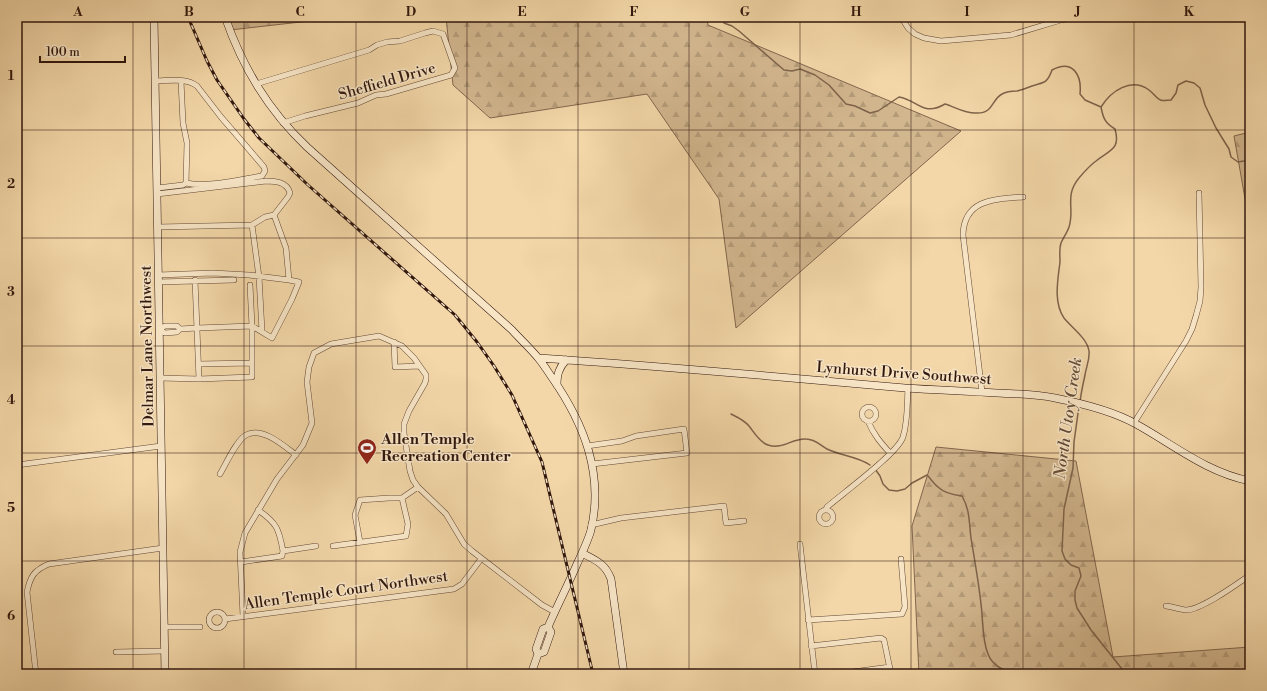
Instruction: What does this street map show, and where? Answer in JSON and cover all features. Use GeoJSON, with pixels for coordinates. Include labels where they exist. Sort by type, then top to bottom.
{"type":"FeatureCollection","features":[{"type":"Feature","properties":{"kind":"street","name":"Delmar Lane Northwest"},"geometry":{"type":"LineString","coordinates":[[154,17],[165,674]]}},
{"type":"Feature","properties":{"kind":"street"},"geometry":{"type":"LineString","coordinates":[[225,17],[242,59],[256,84],[283,123],[307,147],[509,327],[539,358],[557,385],[577,420],[592,464],[594,508],[590,531],[582,553],[548,627],[543,629],[536,649],[538,654],[531,674]]}},
{"type":"Feature","properties":{"kind":"street"},"geometry":{"type":"LineString","coordinates":[[901,17],[908,28],[915,34],[934,41],[1011,35],[1076,17]]}},
{"type":"Feature","properties":{"kind":"street","name":"Sheffield Drive"},"geometry":{"type":"LineString","coordinates":[[256,84],[369,50],[377,45],[387,42],[400,41],[433,31],[443,34],[454,68],[451,75],[386,94],[376,95],[358,103],[283,123]]}},
{"type":"Feature","properties":{"kind":"street"},"geometry":{"type":"LineString","coordinates":[[155,81],[193,82],[264,167],[265,171],[262,176],[218,183],[193,185],[186,183],[157,191]]}},
{"type":"Feature","properties":{"kind":"street"},"geometry":{"type":"LineString","coordinates":[[181,81],[183,123],[187,143],[186,183]]}},
{"type":"Feature","properties":{"kind":"street"},"geometry":{"type":"LineString","coordinates":[[157,191],[273,181],[286,186],[290,193],[274,215],[265,217],[252,224],[158,227]]}},
{"type":"Feature","properties":{"kind":"street"},"geometry":{"type":"LineString","coordinates":[[1134,423],[1186,341],[1196,316],[1201,287],[1199,193]]}},
{"type":"Feature","properties":{"kind":"street"},"geometry":{"type":"LineString","coordinates":[[982,392],[963,235],[964,227],[969,214],[979,204],[1001,199],[1023,197]]}},
{"type":"Feature","properties":{"kind":"street"},"geometry":{"type":"LineString","coordinates":[[274,215],[286,248],[289,280]]}},
{"type":"Feature","properties":{"kind":"street"},"geometry":{"type":"LineString","coordinates":[[252,224],[259,278],[262,332]]}},
{"type":"Feature","properties":{"kind":"street"},"geometry":{"type":"LineString","coordinates":[[158,278],[213,273],[249,275],[259,278],[299,282],[272,338],[252,326],[180,329],[177,326],[165,326],[159,330]]}},
{"type":"Feature","properties":{"kind":"street"},"geometry":{"type":"LineString","coordinates":[[158,278],[234,280]]}},
{"type":"Feature","properties":{"kind":"street"},"geometry":{"type":"LineString","coordinates":[[195,280],[199,379]]}},
{"type":"Feature","properties":{"kind":"street"},"geometry":{"type":"LineString","coordinates":[[160,378],[252,378],[250,285]]}},
{"type":"Feature","properties":{"kind":"street"},"geometry":{"type":"LineString","coordinates":[[243,616],[240,552],[245,533],[277,479],[303,445],[312,423],[307,382],[309,367],[314,353],[331,344],[380,336],[402,346],[414,358],[426,375],[425,384],[409,411],[404,424],[410,471],[413,480],[418,487],[446,514],[464,544],[481,559],[542,605],[555,612]]}},
{"type":"Feature","properties":{"kind":"street"},"geometry":{"type":"LineString","coordinates":[[394,342],[396,367],[419,366]]}},
{"type":"Feature","properties":{"kind":"street","name":"Lynhurst Drive Southwest"},"geometry":{"type":"LineString","coordinates":[[539,358],[908,388],[1031,395],[1055,398],[1106,411],[1134,423],[1190,457],[1213,469],[1250,481]]}},
{"type":"Feature","properties":{"kind":"street"},"geometry":{"type":"LineString","coordinates":[[557,385],[558,373],[566,360]]}},
{"type":"Feature","properties":{"kind":"street"},"geometry":{"type":"LineString","coordinates":[[199,364],[252,363]]}},
{"type":"Feature","properties":{"kind":"street"},"geometry":{"type":"LineString","coordinates":[[826,509],[827,506],[878,465],[899,445],[903,437],[906,422],[908,388]]}},
{"type":"Feature","properties":{"kind":"street"},"geometry":{"type":"LineString","coordinates":[[868,421],[871,430],[890,453]]}},
{"type":"Feature","properties":{"kind":"street"},"geometry":{"type":"LineString","coordinates":[[587,446],[636,436],[684,429],[687,453],[592,464]]}},
{"type":"Feature","properties":{"kind":"street"},"geometry":{"type":"LineString","coordinates":[[220,474],[238,443],[246,435],[255,433],[264,434],[296,455]]}},
{"type":"Feature","properties":{"kind":"street"},"geometry":{"type":"LineString","coordinates":[[17,465],[161,446]]}},
{"type":"Feature","properties":{"kind":"street"},"geometry":{"type":"LineString","coordinates":[[360,542],[356,515],[360,500],[402,498],[418,487]]}},
{"type":"Feature","properties":{"kind":"street"},"geometry":{"type":"LineString","coordinates":[[333,546],[406,536],[408,524],[402,498]]}},
{"type":"Feature","properties":{"kind":"street"},"geometry":{"type":"LineString","coordinates":[[591,525],[620,518],[724,506],[726,523],[744,521]]}},
{"type":"Feature","properties":{"kind":"street"},"geometry":{"type":"LineString","coordinates":[[241,562],[282,556],[283,550],[276,525],[258,510]]}},
{"type":"Feature","properties":{"kind":"street"},"geometry":{"type":"LineString","coordinates":[[800,544],[814,674]]}},
{"type":"Feature","properties":{"kind":"street"},"geometry":{"type":"LineString","coordinates":[[283,550],[316,546]]}},
{"type":"Feature","properties":{"kind":"street"},"geometry":{"type":"LineString","coordinates":[[36,674],[27,592],[29,581],[37,570],[49,564],[163,548]]}},
{"type":"Feature","properties":{"kind":"street"},"geometry":{"type":"LineString","coordinates":[[582,553],[604,565],[609,572],[624,674]]}},
{"type":"Feature","properties":{"kind":"street","name":"Allen Temple Court Northwest"},"geometry":{"type":"LineString","coordinates":[[226,619],[454,589],[462,584],[481,559]]}},
{"type":"Feature","properties":{"kind":"street"},"geometry":{"type":"LineString","coordinates":[[808,620],[902,614],[905,607],[901,559]]}},
{"type":"Feature","properties":{"kind":"street"},"geometry":{"type":"LineString","coordinates":[[1166,606],[1185,610],[1196,608],[1235,586],[1250,575]]}},
{"type":"Feature","properties":{"kind":"street"},"geometry":{"type":"LineString","coordinates":[[164,627],[200,628]]}},
{"type":"Feature","properties":{"kind":"street"},"geometry":{"type":"LineString","coordinates":[[811,646],[881,638],[884,640],[886,645],[891,674]]}},
{"type":"Feature","properties":{"kind":"street"},"geometry":{"type":"LineString","coordinates":[[116,652],[165,651]]}},
{"type":"Feature","properties":{"kind":"street"},"geometry":{"type":"LineString","coordinates":[[845,673],[890,667]]}},
{"type":"Feature","properties":{"kind":"green space"},"geometry":{"type":"Polygon","coordinates":[[[227,17],[345,17],[230,30],[227,17]]]}},
{"type":"Feature","properties":{"kind":"green space"},"geometry":{"type":"Polygon","coordinates":[[[446,17],[707,17],[708,25],[961,131],[736,328],[719,199],[647,94],[490,118],[453,85],[446,17]]]}},
{"type":"Feature","properties":{"kind":"green space"},"geometry":{"type":"Polygon","coordinates":[[[1250,132],[1250,227],[1234,136],[1250,132]]]}},
{"type":"Feature","properties":{"kind":"green space"},"geometry":{"type":"Polygon","coordinates":[[[936,447],[1076,461],[1113,657],[1250,647],[1250,674],[919,674],[912,526],[936,447]]]}},
{"type":"Feature","properties":{"kind":"waterway"},"geometry":{"type":"LineString","coordinates":[[723,17],[724,23],[739,31],[784,70],[792,71],[800,69],[815,75],[829,85],[846,104],[855,106],[870,113],[878,111],[899,97],[931,109],[945,104],[973,113],[983,112],[987,111],[1002,94],[1042,83],[1047,80],[1052,70],[1065,66],[1070,67],[1077,75],[1080,94],[1085,100],[1101,107]]}},
{"type":"Feature","properties":{"kind":"waterway","name":"North Utoy Creek"},"geometry":{"type":"LineString","coordinates":[[1080,402],[1089,351],[1088,346],[1082,337],[1064,318],[1061,312],[1057,298],[1057,283],[1061,243],[1071,220],[1072,191],[1079,178],[1089,167],[1113,149],[1115,145],[1115,129],[1105,120],[1101,107],[1105,101],[1116,91],[1129,85],[1142,86],[1160,100],[1171,100],[1176,93],[1178,85],[1186,81],[1194,83],[1200,88],[1205,105],[1216,128],[1229,149],[1231,157],[1238,162],[1250,160]]}},
{"type":"Feature","properties":{"kind":"waterway","name":"North Utoy Creek"},"geometry":{"type":"LineString","coordinates":[[1079,406],[1074,442],[1073,468],[1064,509],[1062,551],[1065,559],[1071,565],[1079,568],[1081,576],[1075,591],[1077,608],[1091,630],[1126,674]]}},
{"type":"Feature","properties":{"kind":"waterway"},"geometry":{"type":"LineString","coordinates":[[731,414],[745,422],[765,444],[778,446],[796,440],[809,439],[827,449],[870,465]]}},
{"type":"Feature","properties":{"kind":"waterway"},"geometry":{"type":"LineString","coordinates":[[875,469],[883,484],[889,490],[897,491],[905,489],[912,483],[927,475],[943,491],[962,496],[969,516],[986,649],[990,658],[996,665],[1004,670],[1017,674]]}},
{"type":"Feature","properties":{"kind":"railway"},"geometry":{"type":"LineString","coordinates":[[188,17],[217,80],[259,138],[308,185],[455,315],[477,342],[512,395],[542,462],[593,674]]}},
{"type":"Feature","properties":{"kind":"place","name":"Allen Temple Recreation Center"},"geometry":{"type":"Point","coordinates":[367,465]}}]}
